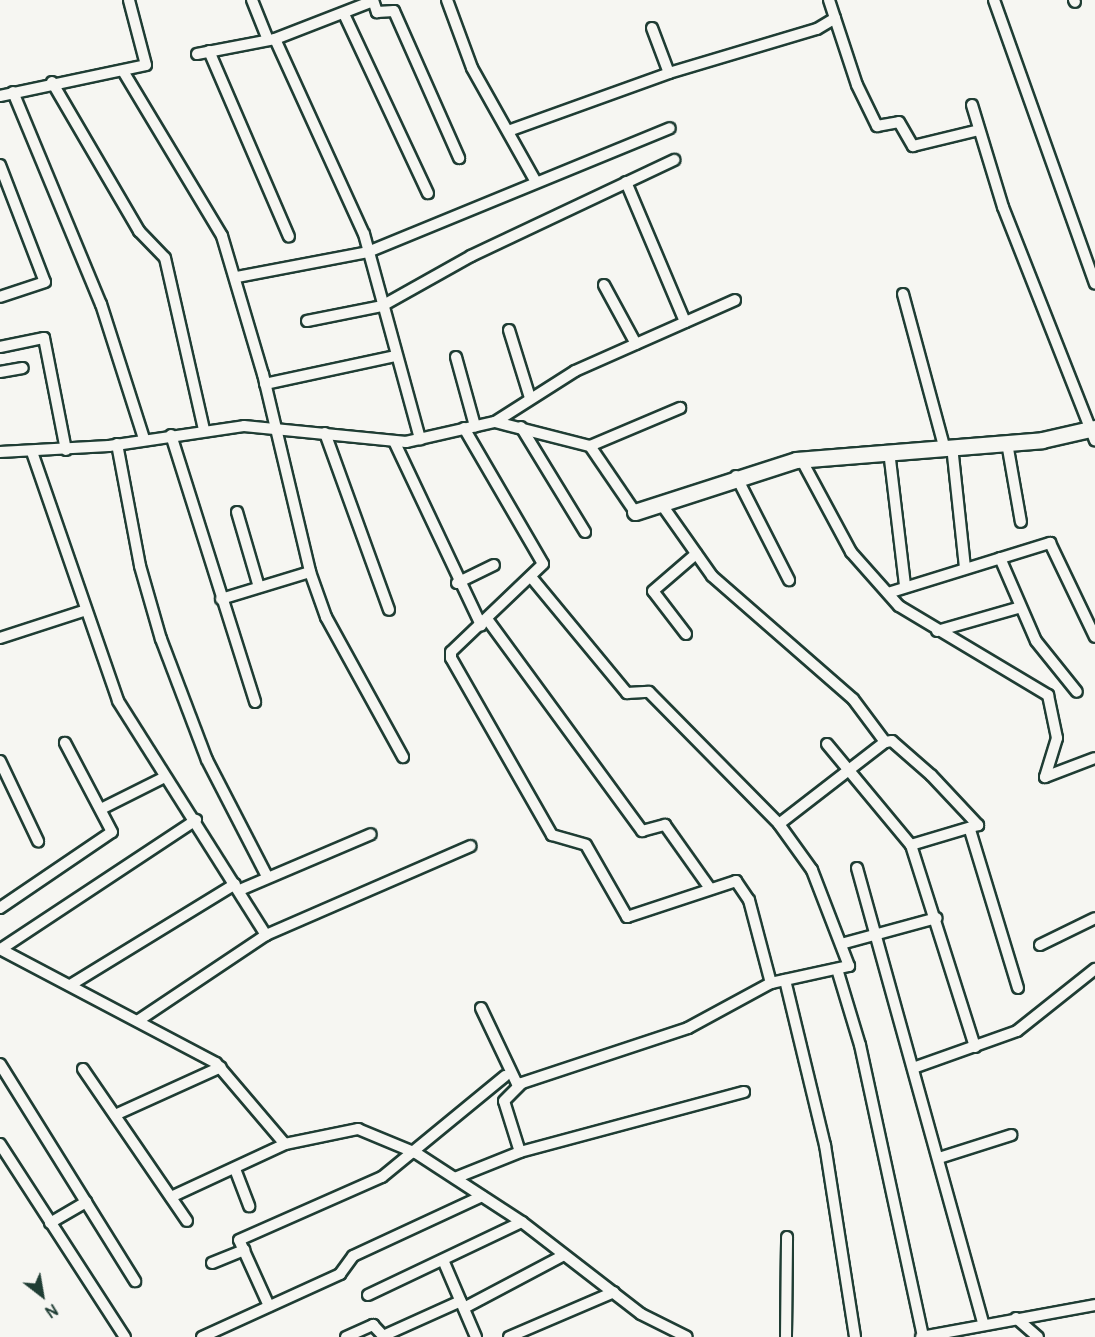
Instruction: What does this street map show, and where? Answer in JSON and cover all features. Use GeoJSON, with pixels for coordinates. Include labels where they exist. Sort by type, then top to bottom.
{"type":"FeatureCollection","features":[{"type":"Feature","properties":{"kind":"street"},"geometry":{"type":"LineString","coordinates":[[0,96],[52,82],[123,71],[146,65],[129,0]]}},
{"type":"Feature","properties":{"kind":"street"},"geometry":{"type":"LineString","coordinates":[[252,0],[368,252],[420,439]]}},
{"type":"Feature","properties":{"kind":"street"},"geometry":{"type":"LineString","coordinates":[[447,0],[472,68],[511,130],[536,182]]}},
{"type":"Feature","properties":{"kind":"street"},"geometry":{"type":"LineString","coordinates":[[829,0],[877,126],[899,122],[914,146],[980,130]]}},
{"type":"Feature","properties":{"kind":"street"},"geometry":{"type":"LineString","coordinates":[[994,0],[1095,284]]}},
{"type":"Feature","properties":{"kind":"street"},"geometry":{"type":"LineString","coordinates":[[197,54],[272,40],[373,1],[378,12],[394,11],[459,158]]}},
{"type":"Feature","properties":{"kind":"street"},"geometry":{"type":"LineString","coordinates":[[344,14],[428,193]]}},
{"type":"Feature","properties":{"kind":"street"},"geometry":{"type":"LineString","coordinates":[[511,130],[669,73],[817,29],[835,18]]}},
{"type":"Feature","properties":{"kind":"street"},"geometry":{"type":"LineString","coordinates":[[652,28],[669,73]]}},
{"type":"Feature","properties":{"kind":"street"},"geometry":{"type":"LineString","coordinates":[[209,51],[289,237]]}},
{"type":"Feature","properties":{"kind":"street"},"geometry":{"type":"LineString","coordinates":[[123,71],[222,236],[237,277],[310,572],[326,617],[403,757]]}},
{"type":"Feature","properties":{"kind":"street"},"geometry":{"type":"LineString","coordinates":[[52,82],[139,231],[165,258],[204,429]]}},
{"type":"Feature","properties":{"kind":"street"},"geometry":{"type":"LineString","coordinates":[[13,92],[101,304],[144,439]]}},
{"type":"Feature","properties":{"kind":"street"},"geometry":{"type":"LineString","coordinates":[[590,446],[635,512],[662,505],[736,476],[801,459],[1007,443],[1094,433],[1003,207],[972,105]]}},
{"type":"Feature","properties":{"kind":"street"},"geometry":{"type":"LineString","coordinates":[[237,277],[368,252],[670,128]]}},
{"type":"Feature","properties":{"kind":"street"},"geometry":{"type":"LineString","coordinates":[[307,321],[382,306],[471,256],[674,160]]}},
{"type":"Feature","properties":{"kind":"street"},"geometry":{"type":"LineString","coordinates":[[0,165],[45,282],[0,297]]}},
{"type":"Feature","properties":{"kind":"street"},"geometry":{"type":"LineString","coordinates":[[626,182],[685,322]]}},
{"type":"Feature","properties":{"kind":"street"},"geometry":{"type":"LineString","coordinates":[[603,285],[636,344]]}},
{"type":"Feature","properties":{"kind":"street"},"geometry":{"type":"LineString","coordinates":[[903,294],[948,446],[964,567]]}},
{"type":"Feature","properties":{"kind":"street"},"geometry":{"type":"LineString","coordinates":[[495,422],[530,398],[636,344],[735,300]]}},
{"type":"Feature","properties":{"kind":"street"},"geometry":{"type":"LineString","coordinates":[[509,330],[530,398]]}},
{"type":"Feature","properties":{"kind":"street"},"geometry":{"type":"LineString","coordinates":[[0,346],[44,338],[66,450]]}},
{"type":"Feature","properties":{"kind":"street"},"geometry":{"type":"LineString","coordinates":[[265,384],[396,356]]}},
{"type":"Feature","properties":{"kind":"street"},"geometry":{"type":"LineString","coordinates":[[456,357],[470,427],[543,564],[451,652],[451,658],[552,835],[586,845],[627,917],[732,880],[740,883],[771,983]]}},
{"type":"Feature","properties":{"kind":"street"},"geometry":{"type":"LineString","coordinates":[[0,372],[23,368]]}},
{"type":"Feature","properties":{"kind":"street"},"geometry":{"type":"LineString","coordinates":[[0,453],[66,450],[117,444],[204,429],[276,429],[394,441],[420,439],[495,422],[590,446],[680,408]]}},
{"type":"Feature","properties":{"kind":"street"},"geometry":{"type":"LineString","coordinates":[[521,427],[585,532]]}},
{"type":"Feature","properties":{"kind":"street"},"geometry":{"type":"LineString","coordinates":[[325,434],[389,610]]}},
{"type":"Feature","properties":{"kind":"street"},"geometry":{"type":"LineString","coordinates":[[171,435],[255,702]]}},
{"type":"Feature","properties":{"kind":"street"},"geometry":{"type":"LineString","coordinates":[[394,441],[457,583],[484,622],[642,831],[665,825],[709,887]]}},
{"type":"Feature","properties":{"kind":"street"},"geometry":{"type":"LineString","coordinates":[[1007,443],[1022,522]]}},
{"type":"Feature","properties":{"kind":"street"},"geometry":{"type":"LineString","coordinates":[[117,444],[140,566],[161,639],[207,760],[267,876]]}},
{"type":"Feature","properties":{"kind":"street"},"geometry":{"type":"LineString","coordinates":[[889,451],[905,586]]}},
{"type":"Feature","properties":{"kind":"street"},"geometry":{"type":"LineString","coordinates":[[33,452],[118,701],[163,778],[196,820],[266,935]]}},
{"type":"Feature","properties":{"kind":"street"},"geometry":{"type":"LineString","coordinates":[[801,459],[827,515],[888,593],[937,631],[1048,695],[1057,738],[1045,777],[1095,758]]}},
{"type":"Feature","properties":{"kind":"street"},"geometry":{"type":"LineString","coordinates":[[736,476],[789,580]]}},
{"type":"Feature","properties":{"kind":"street"},"geometry":{"type":"LineString","coordinates":[[662,505],[696,554],[770,631],[853,699],[885,742]]}},
{"type":"Feature","properties":{"kind":"street"},"geometry":{"type":"LineString","coordinates":[[237,512],[259,587]]}},
{"type":"Feature","properties":{"kind":"street"},"geometry":{"type":"LineString","coordinates":[[888,593],[964,567],[1050,543],[1095,637]]}},
{"type":"Feature","properties":{"kind":"street"},"geometry":{"type":"LineString","coordinates":[[686,634],[653,591],[696,554]]}},
{"type":"Feature","properties":{"kind":"street"},"geometry":{"type":"LineString","coordinates":[[1000,558],[1036,641],[1077,692]]}},
{"type":"Feature","properties":{"kind":"street"},"geometry":{"type":"LineString","coordinates":[[457,583],[494,565]]}},
{"type":"Feature","properties":{"kind":"street"},"geometry":{"type":"LineString","coordinates":[[221,599],[310,572]]}},
{"type":"Feature","properties":{"kind":"street"},"geometry":{"type":"LineString","coordinates":[[520,1152],[504,1101],[518,1086],[688,1028],[771,983],[849,966],[812,870],[779,824],[649,692],[627,693],[531,577]]}},
{"type":"Feature","properties":{"kind":"street"},"geometry":{"type":"LineString","coordinates":[[937,631],[1021,607]]}},
{"type":"Feature","properties":{"kind":"street"},"geometry":{"type":"LineString","coordinates":[[0,638],[86,610]]}},
{"type":"Feature","properties":{"kind":"street"},"geometry":{"type":"LineString","coordinates":[[779,824],[885,742],[892,741],[961,803],[978,825],[970,830],[911,845]]}},
{"type":"Feature","properties":{"kind":"street"},"geometry":{"type":"LineString","coordinates":[[0,908],[112,832],[65,742]]}},
{"type":"Feature","properties":{"kind":"street"},"geometry":{"type":"LineString","coordinates":[[827,744],[911,845],[937,918],[975,1047]]}},
{"type":"Feature","properties":{"kind":"street"},"geometry":{"type":"LineString","coordinates":[[0,760],[38,841]]}},
{"type":"Feature","properties":{"kind":"street"},"geometry":{"type":"LineString","coordinates":[[101,808],[163,778]]}},
{"type":"Feature","properties":{"kind":"street"},"geometry":{"type":"LineString","coordinates":[[1,949],[196,820]]}},
{"type":"Feature","properties":{"kind":"street"},"geometry":{"type":"LineString","coordinates":[[970,830],[1018,988]]}},
{"type":"Feature","properties":{"kind":"street"},"geometry":{"type":"LineString","coordinates":[[72,984],[237,887],[371,834]]}},
{"type":"Feature","properties":{"kind":"street"},"geometry":{"type":"LineString","coordinates":[[139,1020],[266,935],[471,846]]}},
{"type":"Feature","properties":{"kind":"street"},"geometry":{"type":"LineString","coordinates":[[857,868],[916,1067],[983,1323]]}},
{"type":"Feature","properties":{"kind":"street"},"geometry":{"type":"LineString","coordinates":[[841,944],[937,918]]}},
{"type":"Feature","properties":{"kind":"street"},"geometry":{"type":"LineString","coordinates":[[1040,945],[1095,918]]}},
{"type":"Feature","properties":{"kind":"street"},"geometry":{"type":"LineString","coordinates":[[1,949],[72,984],[221,1067],[285,1144]]}},
{"type":"Feature","properties":{"kind":"street"},"geometry":{"type":"LineString","coordinates":[[837,969],[860,1046],[922,1337],[958,1333],[983,1323],[1095,1305]]}},
{"type":"Feature","properties":{"kind":"street"},"geometry":{"type":"LineString","coordinates":[[916,1067],[1017,1031],[1095,969]]}},
{"type":"Feature","properties":{"kind":"street"},"geometry":{"type":"LineString","coordinates":[[785,980],[830,1167],[855,1337]]}},
{"type":"Feature","properties":{"kind":"street"},"geometry":{"type":"LineString","coordinates":[[481,1008],[518,1086]]}},
{"type":"Feature","properties":{"kind":"street"},"geometry":{"type":"LineString","coordinates":[[0,1064],[135,1281]]}},
{"type":"Feature","properties":{"kind":"street"},"geometry":{"type":"LineString","coordinates":[[115,1115],[221,1067]]}},
{"type":"Feature","properties":{"kind":"street"},"geometry":{"type":"LineString","coordinates":[[83,1069],[188,1221]]}},
{"type":"Feature","properties":{"kind":"street"},"geometry":{"type":"LineString","coordinates":[[269,1306],[239,1240],[382,1178],[416,1153],[456,1113],[477,1103],[505,1076]]}},
{"type":"Feature","properties":{"kind":"street"},"geometry":{"type":"LineString","coordinates":[[455,1178],[520,1152],[744,1092]]}},
{"type":"Feature","properties":{"kind":"street"},"geometry":{"type":"LineString","coordinates":[[171,1197],[285,1144],[358,1129],[416,1153],[522,1222],[614,1293],[687,1337]]}},
{"type":"Feature","properties":{"kind":"street"},"geometry":{"type":"LineString","coordinates":[[939,1158],[1011,1135]]}},
{"type":"Feature","properties":{"kind":"street"},"geometry":{"type":"LineString","coordinates":[[0,1144],[125,1337]]}},
{"type":"Feature","properties":{"kind":"street"},"geometry":{"type":"LineString","coordinates":[[235,1169],[249,1206]]}},
{"type":"Feature","properties":{"kind":"street"},"geometry":{"type":"LineString","coordinates":[[202,1337],[346,1270],[354,1256],[482,1196]]}},
{"type":"Feature","properties":{"kind":"street"},"geometry":{"type":"LineString","coordinates":[[51,1223],[86,1202]]}},
{"type":"Feature","properties":{"kind":"street"},"geometry":{"type":"LineString","coordinates":[[368,1295],[522,1222]]}},
{"type":"Feature","properties":{"kind":"street"},"geometry":{"type":"LineString","coordinates":[[786,1337],[787,1237]]}},
{"type":"Feature","properties":{"kind":"street"},"geometry":{"type":"LineString","coordinates":[[212,1263],[244,1251]]}},
{"type":"Feature","properties":{"kind":"street"},"geometry":{"type":"LineString","coordinates":[[346,1337],[374,1325],[383,1336],[462,1304],[564,1255]]}},
{"type":"Feature","properties":{"kind":"street"},"geometry":{"type":"LineString","coordinates":[[443,1260],[476,1337]]}},
{"type":"Feature","properties":{"kind":"street"},"geometry":{"type":"LineString","coordinates":[[509,1337],[614,1293]]}},
{"type":"Feature","properties":{"kind":"street"},"geometry":{"type":"LineString","coordinates":[[1016,1318],[1038,1337]]}}]}
